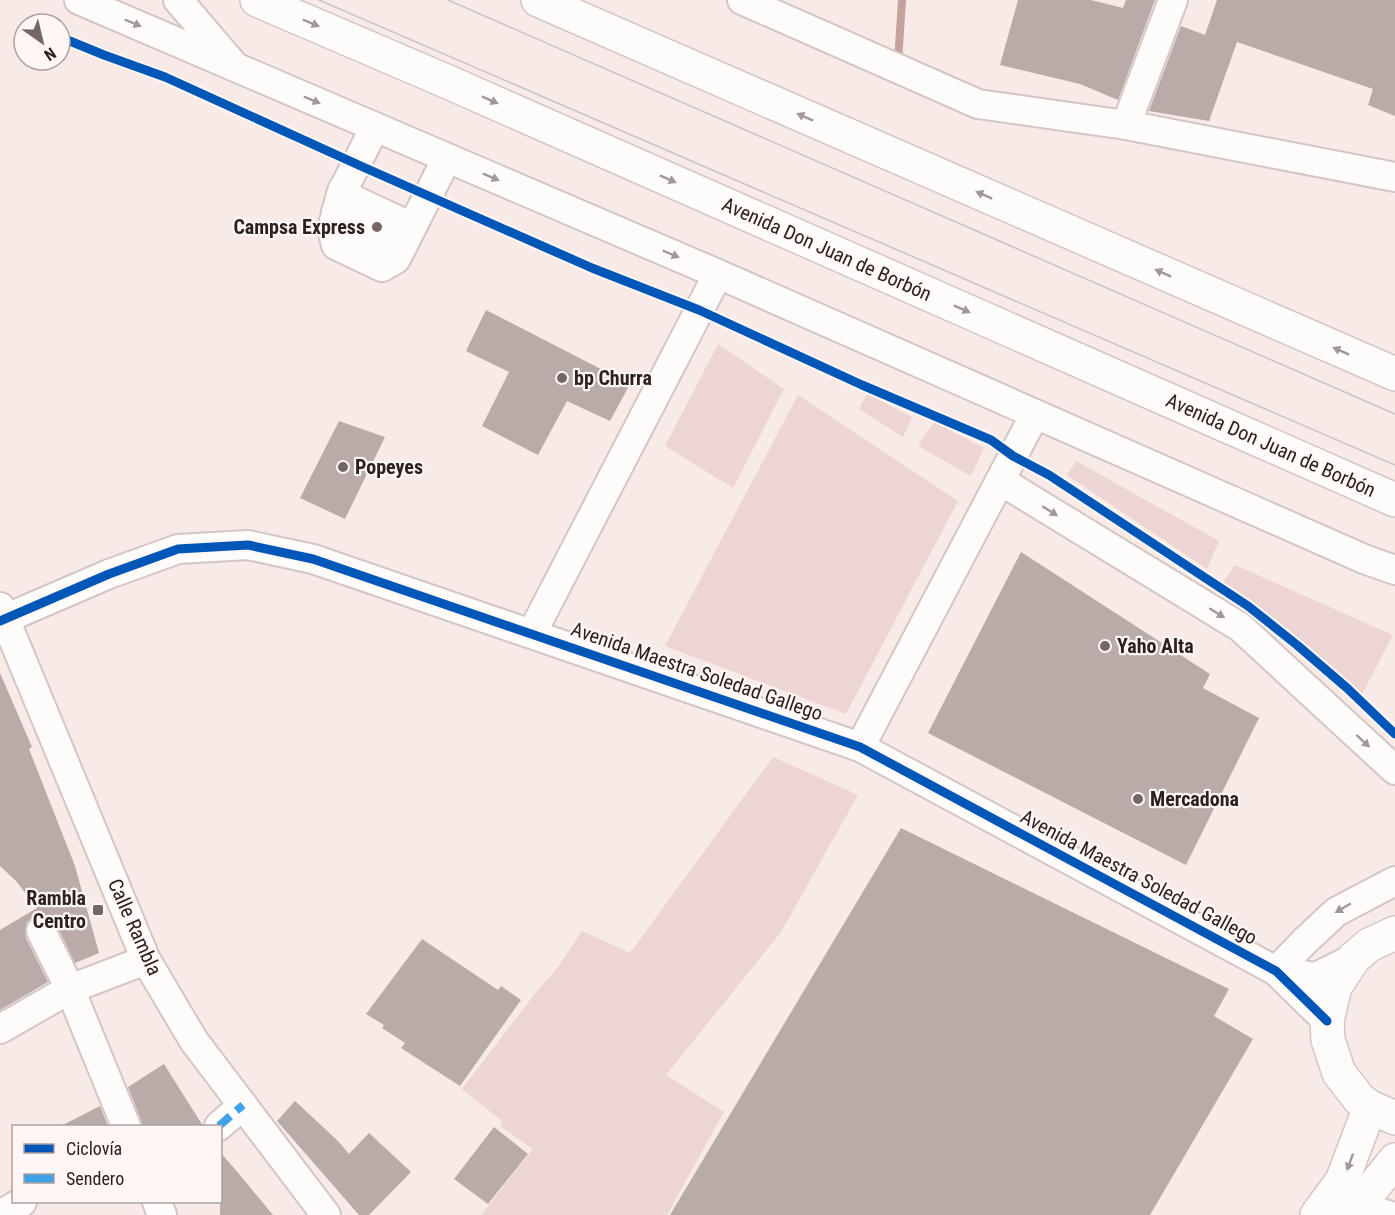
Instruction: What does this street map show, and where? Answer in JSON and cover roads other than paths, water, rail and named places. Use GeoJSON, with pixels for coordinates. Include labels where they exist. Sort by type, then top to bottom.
{"type":"FeatureCollection","features":[{"type":"Feature","properties":{"kind":"main road","name":"Avenida Don Juan de Borbón"},"geometry":{"type":"LineString","coordinates":[[257,0],[1395,500]]}},
{"type":"Feature","properties":{"kind":"main road"},"geometry":{"type":"LineString","coordinates":[[538,0],[1395,375]]}},
{"type":"Feature","properties":{"kind":"main road"},"geometry":{"type":"LineString","coordinates":[[1317,1215],[1342,1181],[1382,1112],[1360,1100],[1339,1073],[1328,1040],[1327,1021],[1335,987],[1354,958],[1369,945],[1395,933]]}},
{"type":"Feature","properties":{"kind":"main road"},"geometry":{"type":"LineString","coordinates":[[1365,1212],[1395,1160]]}},
{"type":"Feature","properties":{"kind":"street"},"geometry":{"type":"LineString","coordinates":[[79,0],[718,274],[1364,559],[1395,570]]}},
{"type":"Feature","properties":{"kind":"street"},"geometry":{"type":"LineString","coordinates":[[178,0],[236,67]]}},
{"type":"Feature","properties":{"kind":"street"},"geometry":{"type":"LineString","coordinates":[[742,0],[978,104],[1126,124],[1395,177]]}},
{"type":"Feature","properties":{"kind":"street"},"geometry":{"type":"LineString","coordinates":[[1126,124],[1173,0]]}},
{"type":"Feature","properties":{"kind":"street"},"geometry":{"type":"LineString","coordinates":[[375,127],[340,201],[332,229],[336,245],[382,267],[396,260],[447,158]]}},
{"type":"Feature","properties":{"kind":"street"},"geometry":{"type":"LineString","coordinates":[[340,201],[354,200],[407,237]]}},
{"type":"Feature","properties":{"kind":"street"},"geometry":{"type":"LineString","coordinates":[[532,633],[718,274]]}},
{"type":"Feature","properties":{"kind":"street"},"geometry":{"type":"LineString","coordinates":[[860,747],[1035,414]]}},
{"type":"Feature","properties":{"kind":"street"},"geometry":{"type":"LineString","coordinates":[[1001,481],[1240,627],[1395,770]]}},
{"type":"Feature","properties":{"kind":"street","name":"Avenida Maestra Soledad Gallego"},"geometry":{"type":"LineString","coordinates":[[1,615],[178,549],[248,545],[313,559],[860,747],[1276,972],[1327,1021]]}},
{"type":"Feature","properties":{"kind":"street","name":"Calle Rambla"},"geometry":{"type":"LineString","coordinates":[[1,615],[146,960],[194,1041],[326,1215]]}},
{"type":"Feature","properties":{"kind":"street"},"geometry":{"type":"LineString","coordinates":[[1276,972],[1336,912],[1395,881]]}},
{"type":"Feature","properties":{"kind":"street"},"geometry":{"type":"LineString","coordinates":[[41,931],[70,989],[126,1125]]}},
{"type":"Feature","properties":{"kind":"street","name":"Avenida Maestra Soledad Gallego"},"geometry":{"type":"LineString","coordinates":[[1276,972],[1316,977],[1354,958]]}},
{"type":"Feature","properties":{"kind":"street"},"geometry":{"type":"LineString","coordinates":[[0,1029],[70,989],[146,960]]}},
{"type":"Feature","properties":{"kind":"street"},"geometry":{"type":"LineString","coordinates":[[220,1125],[243,1105]]}},
{"type":"Feature","properties":{"kind":"street"},"geometry":{"type":"LineString","coordinates":[[0,1215],[20,1203]]}},
{"type":"Feature","properties":{"kind":"waterway"},"geometry":{"type":"LineString","coordinates":[[898,62],[902,0]]}},
{"type":"Feature","properties":{"kind":"tram line"},"geometry":{"type":"LineString","coordinates":[[319,0],[1395,465]]}},
{"type":"Feature","properties":{"kind":"tram line"},"geometry":{"type":"LineString","coordinates":[[448,0],[1395,414]]}},
{"type":"Feature","properties":{"kind":"place","name":"Campsa Express"},"geometry":{"type":"Point","coordinates":[377,227]}},
{"type":"Feature","properties":{"kind":"place","name":"bp Churra"},"geometry":{"type":"Point","coordinates":[562,378]}},
{"type":"Feature","properties":{"kind":"place","name":"Popeyes"},"geometry":{"type":"Point","coordinates":[343,467]}},
{"type":"Feature","properties":{"kind":"place","name":"Yaho Alta"},"geometry":{"type":"Point","coordinates":[1105,646]}},
{"type":"Feature","properties":{"kind":"place","name":"Mercadona"},"geometry":{"type":"Point","coordinates":[1138,799]}},
{"type":"Feature","properties":{"kind":"place","name":"Rambla Centro"},"geometry":{"type":"Point","coordinates":[98,910]}}]}
